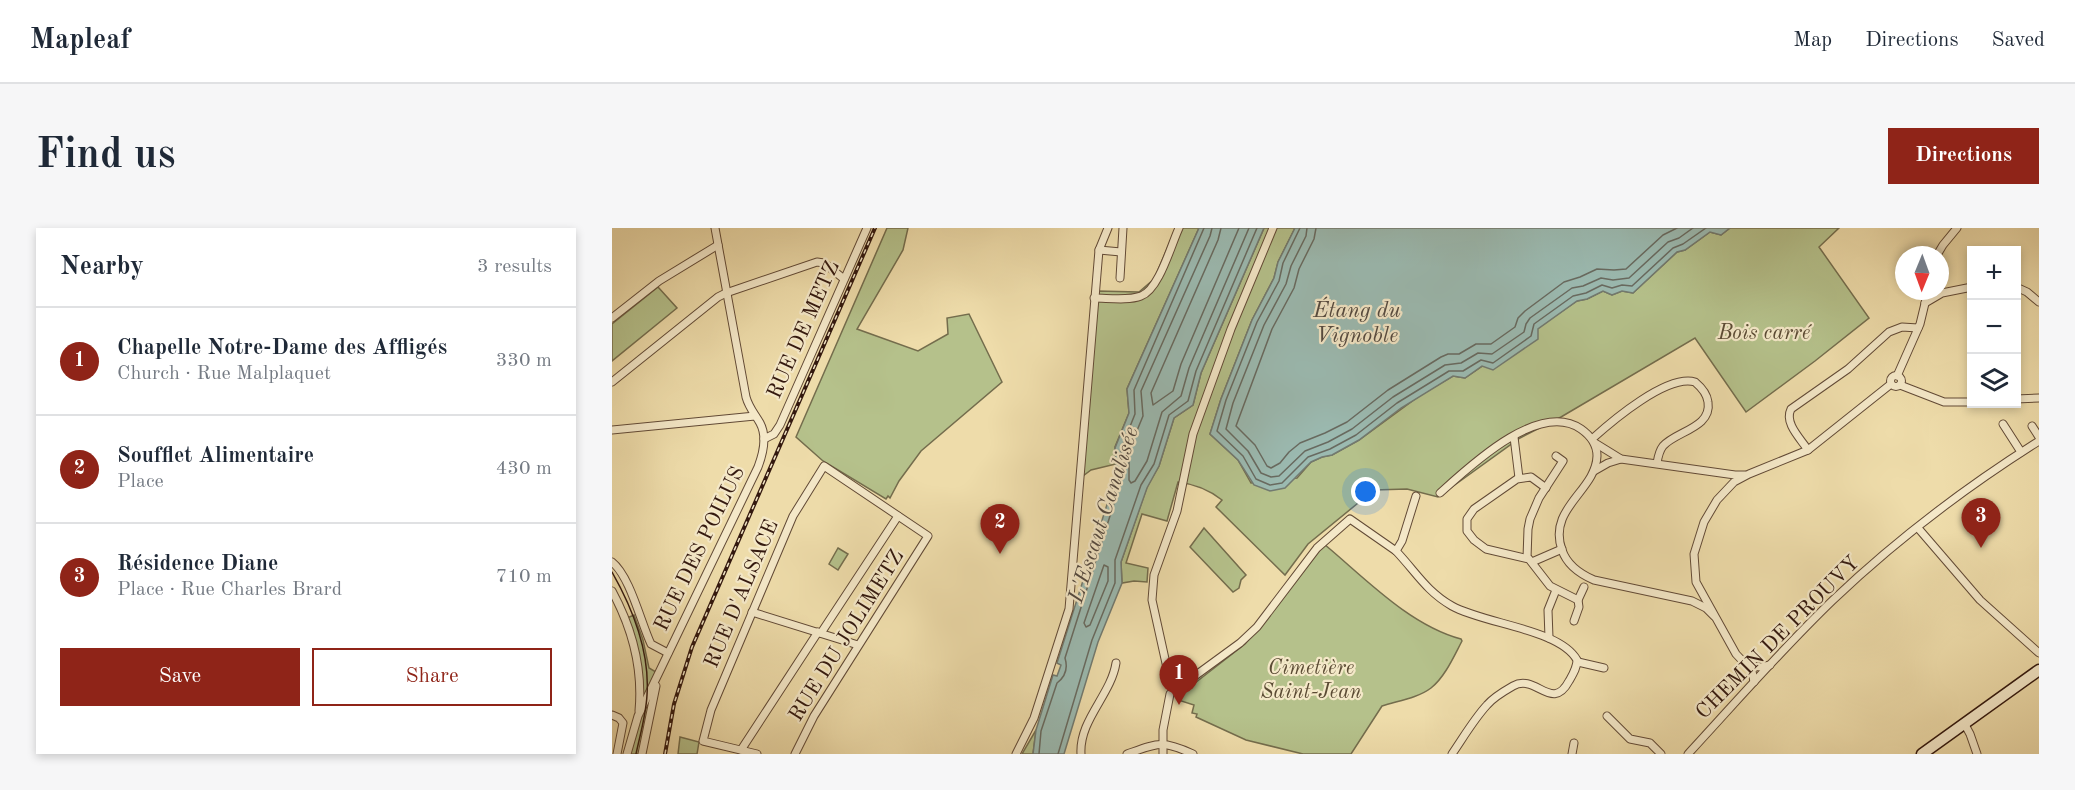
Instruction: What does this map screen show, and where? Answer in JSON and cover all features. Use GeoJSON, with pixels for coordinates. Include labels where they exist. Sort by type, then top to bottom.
{"type":"FeatureCollection","features":[{"type":"Feature","properties":{"kind":"main road"},"geometry":{"type":"LineString","coordinates":[[1930,754],[2039,670]]}},
{"type":"Feature","properties":{"kind":"main road"},"geometry":{"type":"LineString","coordinates":[[1922,754],[2039,678]]}},
{"type":"Feature","properties":{"kind":"street"},"geometry":{"type":"LineString","coordinates":[[715,228],[746,397],[749,408],[762,426],[764,439]]}},
{"type":"Feature","properties":{"kind":"street","name":"RUE DE METZ"},"geometry":{"type":"LineString","coordinates":[[764,439],[778,429],[867,228]]}},
{"type":"Feature","properties":{"kind":"street"},"geometry":{"type":"LineString","coordinates":[[1016,754],[1034,718],[1068,614],[1094,298],[1099,250],[1108,228]]}},
{"type":"Feature","properties":{"kind":"street"},"geometry":{"type":"LineString","coordinates":[[1120,278],[1123,228]]}},
{"type":"Feature","properties":{"kind":"street"},"geometry":{"type":"LineString","coordinates":[[1094,298],[1142,296],[1154,286],[1179,228]]}},
{"type":"Feature","properties":{"kind":"street"},"geometry":{"type":"LineString","coordinates":[[1163,754],[1162,744],[1173,689],[1153,604],[1152,585],[1155,570],[1177,511],[1191,440],[1231,328],[1274,228]]}},
{"type":"Feature","properties":{"kind":"street"},"geometry":{"type":"LineString","coordinates":[[1943,246],[1956,228]]}},
{"type":"Feature","properties":{"kind":"street"},"geometry":{"type":"LineString","coordinates":[[612,318],[659,281],[718,245]]}},
{"type":"Feature","properties":{"kind":"street"},"geometry":{"type":"LineString","coordinates":[[1099,250],[1121,252]]}},
{"type":"Feature","properties":{"kind":"street"},"geometry":{"type":"LineString","coordinates":[[612,382],[726,293],[817,262],[824,263],[844,279]]}},
{"type":"Feature","properties":{"kind":"street"},"geometry":{"type":"LineString","coordinates":[[1949,291],[1967,288]]}},
{"type":"Feature","properties":{"kind":"street"},"geometry":{"type":"LineString","coordinates":[[2021,290],[2039,302]]}},
{"type":"Feature","properties":{"kind":"street"},"geometry":{"type":"LineString","coordinates":[[1892,384],[1891,379],[1898,376],[1918,328],[1926,300]]}},
{"type":"Feature","properties":{"kind":"street"},"geometry":{"type":"LineString","coordinates":[[1925,303],[1930,300]]}},
{"type":"Feature","properties":{"kind":"street"},"geometry":{"type":"LineString","coordinates":[[1808,450],[1789,422],[1788,414],[1791,409],[1848,369],[1889,332],[1902,327],[1918,328]]}},
{"type":"Feature","properties":{"kind":"street"},"geometry":{"type":"LineString","coordinates":[[1898,376],[1901,380],[1900,384]]}},
{"type":"Feature","properties":{"kind":"street"},"geometry":{"type":"LineString","coordinates":[[1593,441],[1623,412],[1653,394],[1680,381],[1695,382],[1707,398],[1706,414],[1700,422],[1665,444],[1659,452],[1657,464]]}},
{"type":"Feature","properties":{"kind":"street"},"geometry":{"type":"LineString","coordinates":[[1754,682],[1749,666],[1736,654],[1698,587],[1694,563],[1697,540],[1707,517],[1725,490],[1749,474],[1808,450],[1885,387],[1892,384],[1896,387],[1900,384],[1944,402],[1967,402]]}},
{"type":"Feature","properties":{"kind":"street"},"geometry":{"type":"LineString","coordinates":[[2021,399],[2039,398]]}},
{"type":"Feature","properties":{"kind":"street"},"geometry":{"type":"LineString","coordinates":[[612,430],[755,416]]}},
{"type":"Feature","properties":{"kind":"street"},"geometry":{"type":"LineString","coordinates":[[1440,493],[1514,436],[1534,426],[1560,422],[1576,426],[1593,441],[1621,459],[1738,475],[1749,474]]}},
{"type":"Feature","properties":{"kind":"street"},"geometry":{"type":"LineString","coordinates":[[2003,424],[2021,452]]}},
{"type":"Feature","properties":{"kind":"street"},"geometry":{"type":"LineString","coordinates":[[2032,426],[2039,439]]}},
{"type":"Feature","properties":{"kind":"street"},"geometry":{"type":"LineString","coordinates":[[1514,436],[1519,478]]}},
{"type":"Feature","properties":{"kind":"street","name":"RUE DES POILUS"},"geometry":{"type":"LineString","coordinates":[[627,754],[638,716],[760,462],[764,439]]}},
{"type":"Feature","properties":{"kind":"street","name":"CHEMIN DE PROUVY"},"geometry":{"type":"LineString","coordinates":[[1688,754],[1837,596],[1953,499],[2039,439]]}},
{"type":"Feature","properties":{"kind":"street"},"geometry":{"type":"LineString","coordinates":[[1593,441],[1597,459],[1593,471],[1562,519],[1559,535],[1562,549],[1572,566],[1590,579],[1687,600],[1702,606],[1714,616]]}},
{"type":"Feature","properties":{"kind":"street"},"geometry":{"type":"LineString","coordinates":[[1556,456],[1563,461],[1545,488],[1529,522],[1530,560],[1546,582],[1578,600]]}},
{"type":"Feature","properties":{"kind":"street"},"geometry":{"type":"LineString","coordinates":[[1593,471],[1621,459]]}},
{"type":"Feature","properties":{"kind":"street","name":"RUE D'ALSACE"},"geometry":{"type":"LineString","coordinates":[[741,750],[703,741],[711,710],[793,516],[824,466],[898,516]]}},
{"type":"Feature","properties":{"kind":"street"},"geometry":{"type":"LineString","coordinates":[[1720,472],[1725,490]]}},
{"type":"Feature","properties":{"kind":"street"},"geometry":{"type":"LineString","coordinates":[[1545,488],[1534,478],[1519,478],[1472,511],[1466,525],[1470,536],[1486,549],[1530,560],[1562,549]]}},
{"type":"Feature","properties":{"kind":"street"},"geometry":{"type":"LineString","coordinates":[[1396,551],[1402,541],[1416,496]]}},
{"type":"Feature","properties":{"kind":"street"},"geometry":{"type":"LineString","coordinates":[[757,754],[741,750],[898,516]]}},
{"type":"Feature","properties":{"kind":"street","name":"RUE DU JOLIMETZ"},"geometry":{"type":"LineString","coordinates":[[795,754],[814,716],[928,536],[898,516]]}},
{"type":"Feature","properties":{"kind":"street"},"geometry":{"type":"LineString","coordinates":[[1173,689],[1252,631],[1314,551],[1350,519],[1396,551],[1424,585],[1454,607],[1481,618],[1557,641],[1578,662],[1604,668]]}},
{"type":"Feature","properties":{"kind":"street"},"geometry":{"type":"LineString","coordinates":[[1918,528],[1980,600],[2039,653]]}},
{"type":"Feature","properties":{"kind":"street"},"geometry":{"type":"LineString","coordinates":[[612,562],[617,566],[630,590],[651,644],[668,653]]}},
{"type":"Feature","properties":{"kind":"street"},"geometry":{"type":"LineString","coordinates":[[1574,621],[1579,607],[1578,600],[1584,587]]}},
{"type":"Feature","properties":{"kind":"street"},"geometry":{"type":"LineString","coordinates":[[1687,600],[1695,595],[1698,587]]}},
{"type":"Feature","properties":{"kind":"street"},"geometry":{"type":"LineString","coordinates":[[1549,638],[1548,610],[1557,590]]}},
{"type":"Feature","properties":{"kind":"street"},"geometry":{"type":"LineString","coordinates":[[612,591],[627,624],[637,658],[640,697],[638,716]]}},
{"type":"Feature","properties":{"kind":"street"},"geometry":{"type":"LineString","coordinates":[[752,612],[858,645]]}},
{"type":"Feature","properties":{"kind":"street"},"geometry":{"type":"LineString","coordinates":[[1452,754],[1490,702],[1512,687],[1521,684],[1530,684],[1553,694],[1560,693],[1565,689],[1578,662]]}},
{"type":"Feature","properties":{"kind":"street"},"geometry":{"type":"LineString","coordinates":[[1081,754],[1082,737],[1094,710],[1113,679],[1116,663]]}},
{"type":"Feature","properties":{"kind":"street"},"geometry":{"type":"LineString","coordinates":[[1749,666],[1770,665]]}},
{"type":"Feature","properties":{"kind":"street","name":"RUE DES POILUS"},"geometry":{"type":"LineString","coordinates":[[642,754],[659,671]]}},
{"type":"Feature","properties":{"kind":"street"},"geometry":{"type":"LineString","coordinates":[[612,715],[621,719],[623,725],[617,754]]}},
{"type":"Feature","properties":{"kind":"street"},"geometry":{"type":"LineString","coordinates":[[1607,716],[1630,739],[1650,743],[1661,754]]}},
{"type":"Feature","properties":{"kind":"street"},"geometry":{"type":"LineString","coordinates":[[1966,726],[1977,754]]}},
{"type":"Feature","properties":{"kind":"street"},"geometry":{"type":"LineString","coordinates":[[1572,754],[1574,743]]}},
{"type":"Feature","properties":{"kind":"street"},"geometry":{"type":"LineString","coordinates":[[1126,754],[1151,745],[1162,744],[1173,745],[1193,754]]}},
{"type":"Feature","properties":{"kind":"green space"},"geometry":{"type":"Polygon","coordinates":[[[887,228],[908,228],[903,250],[857,329],[918,351],[948,334],[947,318],[969,314],[1002,382],[921,451],[899,481],[890,498],[888,496],[886,499],[823,461],[796,437],[887,228]]]}},
{"type":"Feature","properties":{"kind":"green space"},"geometry":{"type":"Polygon","coordinates":[[[1176,228],[1199,228],[1127,389],[1129,413],[1115,447],[1116,464],[1091,470],[1083,476],[1098,291],[1139,292],[1154,279],[1176,228]]]}},
{"type":"Feature","properties":{"kind":"green space","name":"Bois carré"},"geometry":{"type":"Polygon","coordinates":[[[1264,228],[1295,228],[1278,262],[1274,278],[1252,320],[1210,434],[1238,460],[1251,483],[1297,478],[1311,462],[1332,455],[1359,440],[1422,394],[1453,376],[1465,378],[1577,301],[1603,291],[1612,295],[1622,291],[1633,293],[1677,252],[1685,250],[1710,232],[1721,235],[1730,228],[1839,228],[1819,247],[1869,318],[1746,412],[1695,338],[1561,417],[1520,438],[1438,497],[1407,489],[1374,490],[1308,544],[1285,575],[1216,507],[1222,500],[1201,488],[1178,482],[1167,521],[1142,514],[1126,563],[1148,568],[1147,582],[1122,583],[1121,562],[1147,487],[1159,466],[1174,418],[1193,405],[1201,373],[1264,228]]]}},
{"type":"Feature","properties":{"kind":"green space"},"geometry":{"type":"Polygon","coordinates":[[[658,287],[677,308],[612,361],[612,324],[658,287]]]}},
{"type":"Feature","properties":{"kind":"green space"},"geometry":{"type":"Polygon","coordinates":[[[1204,528],[1246,575],[1241,580],[1239,588],[1233,592],[1190,547],[1204,528]]]}},
{"type":"Feature","properties":{"kind":"green space","name":"Cimetière Saint-Jean"},"geometry":{"type":"Polygon","coordinates":[[[1324,544],[1406,612],[1423,623],[1461,639],[1456,653],[1441,678],[1431,688],[1420,694],[1382,706],[1351,754],[1303,754],[1246,740],[1196,717],[1197,714],[1192,713],[1194,705],[1178,700],[1177,697],[1245,644],[1324,544]]]}},
{"type":"Feature","properties":{"kind":"green space"},"geometry":{"type":"Polygon","coordinates":[[[838,548],[848,554],[838,570],[829,564],[838,548]]]}},
{"type":"Feature","properties":{"kind":"green space"},"geometry":{"type":"Polygon","coordinates":[[[634,615],[643,640],[649,668],[656,672],[641,705],[627,618],[634,615]]]}},
{"type":"Feature","properties":{"kind":"green space"},"geometry":{"type":"Polygon","coordinates":[[[654,684],[640,754],[629,754],[634,735],[654,684]]]}},
{"type":"Feature","properties":{"kind":"green space"},"geometry":{"type":"Polygon","coordinates":[[[1036,730],[1033,754],[1022,754],[1036,730]]]}},
{"type":"Feature","properties":{"kind":"green space"},"geometry":{"type":"Polygon","coordinates":[[[680,737],[699,742],[697,754],[678,754],[680,737]]]}},
{"type":"Feature","properties":{"kind":"water","name":"L'Escaut Canalisée"},"geometry":{"type":"Polygon","coordinates":[[[1199,228],[1264,228],[1201,373],[1193,405],[1174,418],[1159,466],[1147,488],[1121,562],[1122,583],[1098,642],[1064,754],[1033,754],[1036,730],[1053,675],[1057,676],[1061,665],[1057,663],[1116,476],[1115,448],[1129,413],[1127,389],[1199,228]]]}},
{"type":"Feature","properties":{"kind":"water","name":"Étang du Vignoble"},"geometry":{"type":"Polygon","coordinates":[[[1295,228],[1730,228],[1721,235],[1710,232],[1685,250],[1677,252],[1633,293],[1622,291],[1612,295],[1603,291],[1577,301],[1538,329],[1538,339],[1493,370],[1482,366],[1465,378],[1453,376],[1401,408],[1359,440],[1332,455],[1311,462],[1285,488],[1270,491],[1254,485],[1238,460],[1210,434],[1252,320],[1274,278],[1278,262],[1295,228]]]}},
{"type":"Feature","properties":{"kind":"tram line"},"geometry":{"type":"LineString","coordinates":[[612,572],[633,616],[646,663],[646,702],[636,754]]}},
{"type":"Feature","properties":{"kind":"railway"},"geometry":{"type":"LineString","coordinates":[[665,754],[674,704],[692,647],[875,228]]}},
{"type":"Feature","properties":{"kind":"place","name":"Résidence Diane"},"geometry":{"type":"Point","coordinates":[1981,548]}},
{"type":"Feature","properties":{"kind":"place","name":"Soufflet Alimentaire"},"geometry":{"type":"Point","coordinates":[1000,554]}},
{"type":"Feature","properties":{"kind":"place","name":"Chapelle Notre-Dame des Affligés"},"geometry":{"type":"Point","coordinates":[1179,705]}}]}
